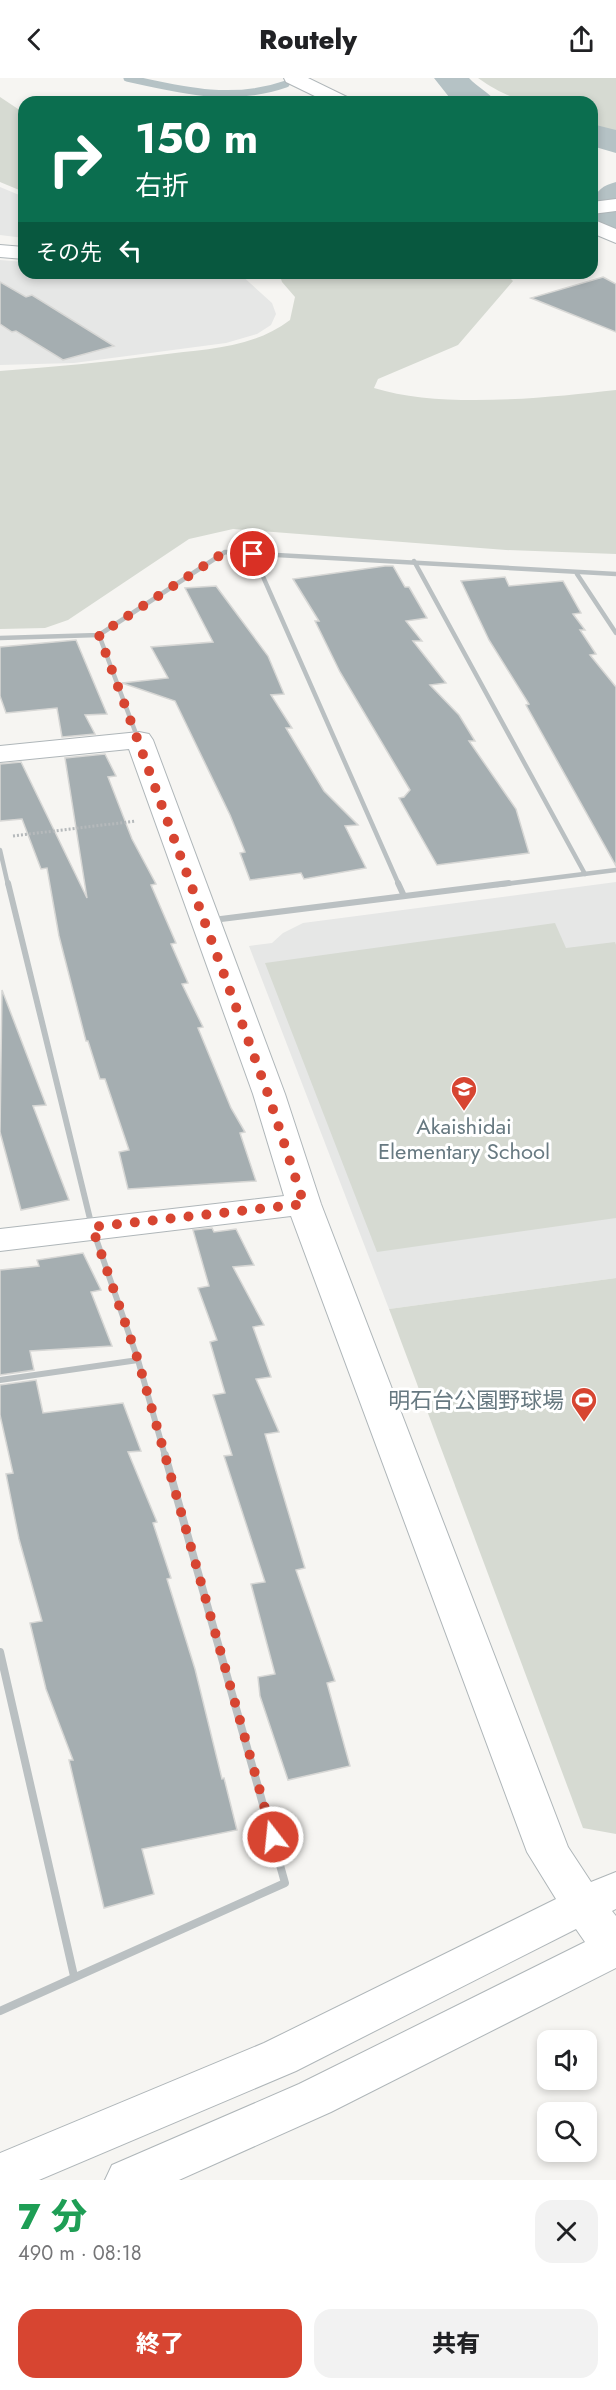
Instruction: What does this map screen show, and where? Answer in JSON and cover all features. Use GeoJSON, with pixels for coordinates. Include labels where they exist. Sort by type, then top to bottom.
{"type":"FeatureCollection","features":[{"type":"Feature","properties":{"kind":"street"},"geometry":{"type":"LineString","coordinates":[[293,78],[330,96]]}},
{"type":"Feature","properties":{"kind":"street"},"geometry":{"type":"LineString","coordinates":[[598,207],[616,205]]}},
{"type":"Feature","properties":{"kind":"street"},"geometry":{"type":"LineString","coordinates":[[598,228],[616,237]]}},
{"type":"Feature","properties":{"kind":"street"},"geometry":{"type":"LineString","coordinates":[[0,250],[18,252]]}},
{"type":"Feature","properties":{"kind":"street"},"geometry":{"type":"LineString","coordinates":[[0,638],[99,635],[225,552],[414,561],[577,574],[616,574]]}},
{"type":"Feature","properties":{"kind":"street"},"geometry":{"type":"LineString","coordinates":[[253,554],[404,896]]}},
{"type":"Feature","properties":{"kind":"street"},"geometry":{"type":"LineString","coordinates":[[414,561],[585,874]]}},
{"type":"Feature","properties":{"kind":"street"},"geometry":{"type":"LineString","coordinates":[[577,574],[616,633]]}},
{"type":"Feature","properties":{"kind":"street"},"geometry":{"type":"LineString","coordinates":[[99,635],[268,1094],[304,1204],[549,1852],[600,1897],[616,1947],[315,2098],[129,2180]]}},
{"type":"Feature","properties":{"kind":"street"},"geometry":{"type":"LineString","coordinates":[[0,754],[139,740]]}},
{"type":"Feature","properties":{"kind":"street"},"geometry":{"type":"LineString","coordinates":[[0,850],[92,1227],[138,1360],[285,1883],[0,2011]]}},
{"type":"Feature","properties":{"kind":"street"},"geometry":{"type":"LineString","coordinates":[[204,921],[616,870]]}},
{"type":"Feature","properties":{"kind":"street"},"geometry":{"type":"LineString","coordinates":[[0,1240],[92,1227],[304,1204]]}},
{"type":"Feature","properties":{"kind":"street"},"geometry":{"type":"LineString","coordinates":[[0,1380],[138,1360]]}},
{"type":"Feature","properties":{"kind":"street"},"geometry":{"type":"LineString","coordinates":[[0,1652],[74,1976]]}},
{"type":"Feature","properties":{"kind":"street"},"geometry":{"type":"LineString","coordinates":[[0,2175],[280,2057],[600,1897]]}},
{"type":"Feature","properties":{"kind":"path"},"geometry":{"type":"LineString","coordinates":[[12,836],[138,821]]}},
{"type":"Feature","properties":{"kind":"shaded area"},"geometry":{"type":"Polygon","coordinates":[[[478,78],[616,78],[616,135],[598,129],[598,96],[510,96],[478,78]]]}},
{"type":"Feature","properties":{"kind":"shaded area"},"geometry":{"type":"Polygon","coordinates":[[[0,97],[18,109],[18,190],[0,182],[0,97]]]}},
{"type":"Feature","properties":{"kind":"shaded area"},"geometry":{"type":"Polygon","coordinates":[[[0,187],[18,194],[18,237],[0,235],[0,187]]]}},
{"type":"Feature","properties":{"kind":"shaded area"},"geometry":{"type":"Polygon","coordinates":[[[0,260],[18,262],[18,279],[246,279],[272,303],[276,314],[271,325],[257,334],[226,343],[74,363],[0,365],[0,260]]]}},
{"type":"Feature","properties":{"kind":"shaded area"},"geometry":{"type":"Polygon","coordinates":[[[281,279],[511,279],[513,281],[458,345],[378,379],[374,388],[430,398],[461,400],[558,396],[616,390],[616,554],[506,550],[233,529],[189,539],[68,620],[45,628],[0,629],[0,371],[210,349],[260,337],[290,320],[295,297],[281,279]]]}},
{"type":"Feature","properties":{"kind":"shaded area","name":"Akaishidai Elementary School"},"geometry":{"type":"Polygon","coordinates":[[[616,882],[616,1278],[389,1309],[249,946],[272,943],[283,933],[303,923],[616,882]]]}},
{"type":"Feature","properties":{"kind":"shaded area","name":"Akaishidai Elementary School"},"geometry":{"type":"Polygon","coordinates":[[[555,923],[566,948],[615,942],[616,945],[616,1218],[377,1252],[265,963],[555,923]]]}},
{"type":"Feature","properties":{"kind":"shaded area"},"geometry":{"type":"Polygon","coordinates":[[[616,1278],[616,1834],[583,1828],[389,1309],[616,1278]]]}},
{"type":"Feature","properties":{"kind":"building"},"geometry":{"type":"Polygon","coordinates":[[[603,277],[616,284],[616,332],[531,298],[598,279],[603,277]]]}},
{"type":"Feature","properties":{"kind":"building"},"geometry":{"type":"Polygon","coordinates":[[[0,282],[26,297],[32,295],[114,346],[63,360],[16,331],[12,332],[0,324],[0,282]]]}},
{"type":"Feature","properties":{"kind":"building"},"geometry":{"type":"Polygon","coordinates":[[[393,566],[405,587],[409,587],[427,618],[406,621],[422,641],[413,641],[446,683],[430,685],[459,715],[475,741],[469,741],[516,809],[529,853],[437,865],[399,798],[404,797],[410,790],[340,672],[315,621],[319,621],[293,579],[393,566]]]}},
{"type":"Feature","properties":{"kind":"building"},"geometry":{"type":"Polygon","coordinates":[[[505,577],[509,586],[563,581],[581,613],[573,614],[585,630],[580,630],[596,654],[590,655],[616,687],[616,866],[526,705],[529,704],[489,640],[461,581],[505,577]]]}},
{"type":"Feature","properties":{"kind":"building"},"geometry":{"type":"Polygon","coordinates":[[[216,586],[268,656],[284,694],[271,695],[292,728],[286,728],[324,791],[358,825],[345,826],[366,868],[304,879],[301,873],[250,880],[240,853],[245,852],[230,815],[175,701],[122,683],[168,678],[151,647],[213,642],[185,588],[216,586]]]}},
{"type":"Feature","properties":{"kind":"building"},"geometry":{"type":"Polygon","coordinates":[[[76,640],[107,714],[85,715],[95,734],[62,737],[57,708],[6,713],[0,696],[0,647],[76,640]]]}},
{"type":"Feature","properties":{"kind":"building"},"geometry":{"type":"Polygon","coordinates":[[[105,754],[116,776],[108,777],[132,839],[156,884],[151,885],[176,943],[171,944],[188,983],[182,984],[203,1027],[198,1028],[231,1108],[245,1132],[240,1133],[256,1181],[128,1189],[119,1152],[129,1150],[105,1079],[100,1079],[88,1041],[86,1041],[59,936],[47,868],[41,869],[22,819],[0,821],[0,764],[21,762],[87,898],[65,758],[105,754]]]}},
{"type":"Feature","properties":{"kind":"building"},"geometry":{"type":"Polygon","coordinates":[[[2,990],[46,1105],[33,1106],[69,1200],[21,1210],[0,1132],[2,990]]]}},
{"type":"Feature","properties":{"kind":"building"},"geometry":{"type":"Polygon","coordinates":[[[212,1228],[214,1232],[236,1229],[254,1265],[233,1267],[264,1325],[253,1327],[271,1377],[256,1379],[279,1432],[265,1434],[305,1568],[296,1570],[335,1681],[327,1683],[350,1766],[288,1780],[260,1696],[258,1677],[275,1674],[251,1584],[265,1582],[224,1456],[232,1455],[213,1395],[225,1393],[210,1342],[217,1340],[198,1288],[209,1286],[193,1230],[212,1228]]]}},
{"type":"Feature","properties":{"kind":"building"},"geometry":{"type":"Polygon","coordinates":[[[83,1253],[101,1290],[91,1292],[112,1346],[30,1351],[34,1370],[0,1375],[0,1270],[39,1266],[37,1260],[83,1253]]]}},
{"type":"Feature","properties":{"kind":"building"},"geometry":{"type":"Polygon","coordinates":[[[36,1380],[43,1413],[123,1403],[141,1451],[128,1452],[157,1522],[153,1523],[171,1578],[167,1579],[195,1669],[237,1830],[142,1849],[154,1894],[104,1908],[69,1760],[73,1760],[46,1689],[30,1623],[42,1621],[19,1539],[6,1474],[13,1473],[0,1415],[0,1385],[36,1380]]]}},
{"type":"Feature","properties":{"kind":"waterway"},"geometry":{"type":"LineString","coordinates":[[127,78],[167,87],[226,94],[266,90],[286,84]]}},
{"type":"Feature","properties":{"kind":"waterway"},"geometry":{"type":"LineString","coordinates":[[451,78],[466,96]]}},
{"type":"Feature","properties":{"kind":"waterway"},"geometry":{"type":"LineString","coordinates":[[598,136],[616,142]]}},
{"type":"Feature","properties":{"kind":"waterway"},"geometry":{"type":"LineString","coordinates":[[616,193],[598,217],[616,225]]}},
{"type":"Feature","properties":{"kind":"place","name":"Akaishidai Elementary School"},"geometry":{"type":"Point","coordinates":[464,1112]}},
{"type":"Feature","properties":{"kind":"place","name":"明石台公園野球場"},"geometry":{"type":"Point","coordinates":[584,1423]}},
{"type":"Feature","properties":{"kind":"route"},"geometry":{"type":"LineString","coordinates":[[253,554],[225,552],[99,635],[268,1094],[304,1204],[92,1227],[138,1360],[273,1837]]}}]}
